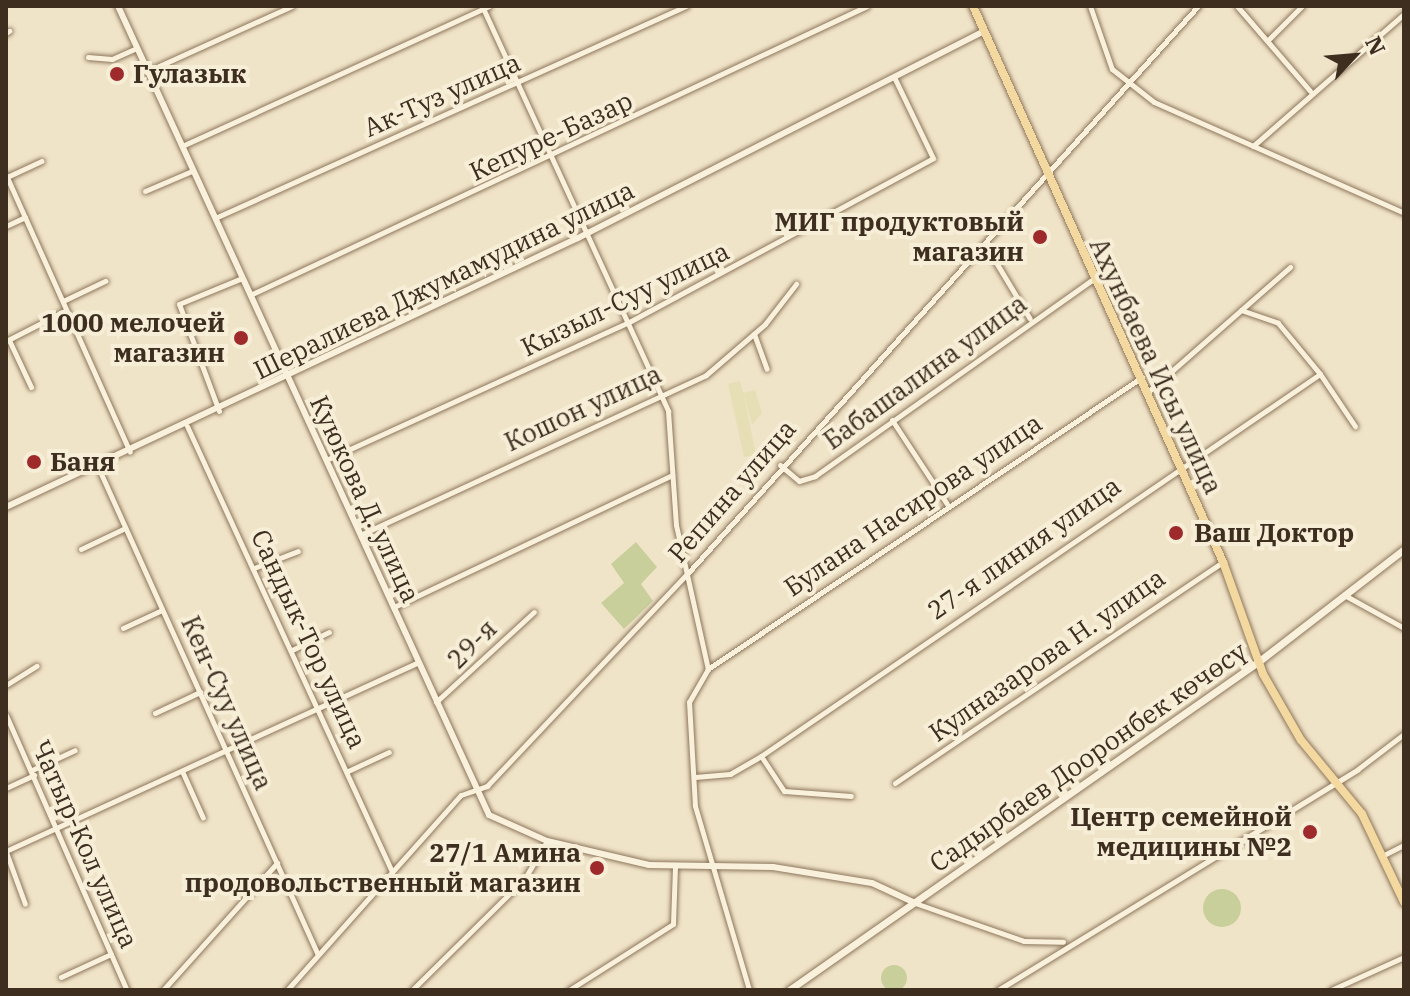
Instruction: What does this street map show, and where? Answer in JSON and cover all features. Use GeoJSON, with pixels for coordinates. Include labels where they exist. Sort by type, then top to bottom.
{"type":"FeatureCollection","features":[{"type":"Feature","properties":{"kind":"main road","name":"Ахунбаева Исы улица"},"geometry":{"type":"LineString","coordinates":[[973,6],[1044,174],[1143,377],[1223,562],[1258,662],[1301,740],[1337,782],[1382,856],[1404,902]]}},
{"type":"Feature","properties":{"kind":"main road","name":"Садырбаев Дооронбек көчөсү"},"geometry":{"type":"LineString","coordinates":[[789,990],[1258,662],[1404,549]]}},
{"type":"Feature","properties":{"kind":"street","name":"Куюкова Д. улица"},"geometry":{"type":"LineString","coordinates":[[118,6],[436,702],[494,819],[547,841],[675,867],[711,870],[773,867],[890,888],[915,903]]}},
{"type":"Feature","properties":{"kind":"street"},"geometry":{"type":"LineString","coordinates":[[148,71],[292,6]]}},
{"type":"Feature","properties":{"kind":"street","name":"Ак-Туз улица"},"geometry":{"type":"LineString","coordinates":[[214,219],[686,6]]}},
{"type":"Feature","properties":{"kind":"street","name":"Кепуре-Базар"},"geometry":{"type":"LineString","coordinates":[[249,295],[552,158],[867,6]]}},
{"type":"Feature","properties":{"kind":"street"},"geometry":{"type":"LineString","coordinates":[[1090,6],[1101,46],[1123,82],[1196,125],[1253,146],[1404,213]]}},
{"type":"Feature","properties":{"kind":"street","name":"Репина улица"},"geometry":{"type":"LineString","coordinates":[[287,990],[461,795],[477,790],[688,573],[780,465],[985,244],[1123,82],[1198,6]]}},
{"type":"Feature","properties":{"kind":"street"},"geometry":{"type":"LineString","coordinates":[[1237,6],[1269,39],[1310,91]]}},
{"type":"Feature","properties":{"kind":"street"},"geometry":{"type":"LineString","coordinates":[[1269,39],[1302,6]]}},
{"type":"Feature","properties":{"kind":"street"},"geometry":{"type":"LineString","coordinates":[[181,146],[485,7],[661,393],[688,573],[708,669],[689,702],[695,777],[711,870],[749,990]]}},
{"type":"Feature","properties":{"kind":"street"},"geometry":{"type":"LineString","coordinates":[[1253,146],[1310,91],[1404,14]]}},
{"type":"Feature","properties":{"kind":"street","name":"Шералиева Джумамудина улица"},"geometry":{"type":"LineString","coordinates":[[6,507],[219,411],[588,233],[984,31]]}},
{"type":"Feature","properties":{"kind":"street"},"geometry":{"type":"LineString","coordinates":[[88,57],[112,59],[137,48]]}},
{"type":"Feature","properties":{"kind":"street","name":"Кызыл-Суу улица"},"geometry":{"type":"LineString","coordinates":[[326,460],[629,322],[933,158],[894,77]]}},
{"type":"Feature","properties":{"kind":"street"},"geometry":{"type":"LineString","coordinates":[[42,161],[6,176],[130,452]]}},
{"type":"Feature","properties":{"kind":"street"},"geometry":{"type":"LineString","coordinates":[[145,191],[192,171]]}},
{"type":"Feature","properties":{"kind":"street"},"geometry":{"type":"LineString","coordinates":[[6,226],[25,217]]}},
{"type":"Feature","properties":{"kind":"street"},"geometry":{"type":"LineString","coordinates":[[985,244],[1030,319]]}},
{"type":"Feature","properties":{"kind":"street"},"geometry":{"type":"LineString","coordinates":[[1149,391],[1290,267]]}},
{"type":"Feature","properties":{"kind":"street"},"geometry":{"type":"LineString","coordinates":[[219,411],[179,304],[242,278]]}},
{"type":"Feature","properties":{"kind":"street","name":"Бабашалина улица"},"geometry":{"type":"LineString","coordinates":[[780,465],[799,481],[815,476],[1030,319],[1095,278]]}},
{"type":"Feature","properties":{"kind":"street"},"geometry":{"type":"LineString","coordinates":[[62,301],[105,281]]}},
{"type":"Feature","properties":{"kind":"street","name":"Кошон улица"},"geometry":{"type":"LineString","coordinates":[[360,535],[661,393],[706,375],[754,334],[796,284]]}},
{"type":"Feature","properties":{"kind":"street"},"geometry":{"type":"LineString","coordinates":[[1241,310],[1278,323],[1320,374],[1355,426]]}},
{"type":"Feature","properties":{"kind":"street"},"geometry":{"type":"LineString","coordinates":[[31,387],[7,341],[65,311]]}},
{"type":"Feature","properties":{"kind":"street"},"geometry":{"type":"LineString","coordinates":[[754,334],[767,369]]}},
{"type":"Feature","properties":{"kind":"street","name":"27-я линия улица"},"geometry":{"type":"LineString","coordinates":[[695,777],[730,774],[761,756],[1320,374]]}},
{"type":"Feature","properties":{"kind":"street","name":"Булана Насирова улица"},"geometry":{"type":"LineString","coordinates":[[708,669],[947,504],[1143,377]]}},
{"type":"Feature","properties":{"kind":"street"},"geometry":{"type":"LineString","coordinates":[[892,420],[947,504]]}},
{"type":"Feature","properties":{"kind":"street","name":"Сандык-Тор улица"},"geometry":{"type":"LineString","coordinates":[[187,426],[320,707],[391,870]]}},
{"type":"Feature","properties":{"kind":"street","name":"Кен-Суу улица"},"geometry":{"type":"LineString","coordinates":[[98,467],[318,955]]}},
{"type":"Feature","properties":{"kind":"street"},"geometry":{"type":"LineString","coordinates":[[393,608],[672,475]]}},
{"type":"Feature","properties":{"kind":"street"},"geometry":{"type":"LineString","coordinates":[[81,549],[125,528]]}},
{"type":"Feature","properties":{"kind":"street"},"geometry":{"type":"LineString","coordinates":[[254,568],[298,551]]}},
{"type":"Feature","properties":{"kind":"street","name":"Кулназарова Н. улица"},"geometry":{"type":"LineString","coordinates":[[895,783],[1223,562]]}},
{"type":"Feature","properties":{"kind":"street"},"geometry":{"type":"LineString","coordinates":[[1346,596],[1404,628]]}},
{"type":"Feature","properties":{"kind":"street"},"geometry":{"type":"LineString","coordinates":[[123,628],[162,610]]}},
{"type":"Feature","properties":{"kind":"street","name":"29-я"},"geometry":{"type":"LineString","coordinates":[[436,702],[534,612]]}},
{"type":"Feature","properties":{"kind":"street"},"geometry":{"type":"LineString","coordinates":[[292,650],[329,632]]}},
{"type":"Feature","properties":{"kind":"street"},"geometry":{"type":"LineString","coordinates":[[25,904],[6,851],[418,662]]}},
{"type":"Feature","properties":{"kind":"street"},"geometry":{"type":"LineString","coordinates":[[6,685],[37,666]]}},
{"type":"Feature","properties":{"kind":"street"},"geometry":{"type":"LineString","coordinates":[[155,713],[200,692]]}},
{"type":"Feature","properties":{"kind":"street","name":"Чатыр-Кол улица"},"geometry":{"type":"LineString","coordinates":[[6,715],[127,990]]}},
{"type":"Feature","properties":{"kind":"street"},"geometry":{"type":"LineString","coordinates":[[998,990],[1064,943],[1100,930],[1337,782],[1404,734]]}},
{"type":"Feature","properties":{"kind":"street"},"geometry":{"type":"LineString","coordinates":[[6,788],[75,750]]}},
{"type":"Feature","properties":{"kind":"street"},"geometry":{"type":"LineString","coordinates":[[348,771],[389,752]]}},
{"type":"Feature","properties":{"kind":"street"},"geometry":{"type":"LineString","coordinates":[[761,756],[784,791],[851,796]]}},
{"type":"Feature","properties":{"kind":"street"},"geometry":{"type":"LineString","coordinates":[[182,771],[203,818]]}},
{"type":"Feature","properties":{"kind":"street"},"geometry":{"type":"LineString","coordinates":[[412,990],[525,878],[547,841]]}},
{"type":"Feature","properties":{"kind":"street"},"geometry":{"type":"LineString","coordinates":[[1382,856],[1404,845]]}},
{"type":"Feature","properties":{"kind":"street"},"geometry":{"type":"LineString","coordinates":[[163,990],[277,862]]}},
{"type":"Feature","properties":{"kind":"street"},"geometry":{"type":"LineString","coordinates":[[569,990],[673,924],[675,867]]}},
{"type":"Feature","properties":{"kind":"street"},"geometry":{"type":"LineString","coordinates":[[915,903],[934,915],[1024,941],[1064,943]]}},
{"type":"Feature","properties":{"kind":"street"},"geometry":{"type":"LineString","coordinates":[[61,977],[111,954]]}},
{"type":"Feature","properties":{"kind":"street"},"geometry":{"type":"LineString","coordinates":[[1331,990],[1404,957]]}},
{"type":"Feature","properties":{"kind":"shaded area"},"geometry":{"type":"Polygon","coordinates":[[[740,381],[743,393],[755,390],[762,413],[752,425],[744,396],[756,455],[744,457],[728,384],[740,381]]]}},
{"type":"Feature","properties":{"kind":"green space"},"geometry":{"type":"Polygon","coordinates":[[[636,542],[657,567],[641,584],[653,601],[624,629],[601,603],[624,583],[611,564],[636,542]]]}},
{"type":"Feature","properties":{"kind":"green space"},"geometry":{"type":"Polygon","coordinates":[[[1222,889],[1235,895],[1241,908],[1235,921],[1222,927],[1209,921],[1203,908],[1209,895],[1222,889]]]}},
{"type":"Feature","properties":{"kind":"green space"},"geometry":{"type":"Polygon","coordinates":[[[894,965],[903,969],[907,978],[903,987],[894,991],[885,987],[881,978],[885,969],[894,965]]]}},
{"type":"Feature","properties":{"kind":"place","name":"Гулазык"},"geometry":{"type":"Point","coordinates":[117,74]}},
{"type":"Feature","properties":{"kind":"place","name":"МИГ продуктовый магазин"},"geometry":{"type":"Point","coordinates":[1040,237]}},
{"type":"Feature","properties":{"kind":"place","name":"1000 мелочей магазин"},"geometry":{"type":"Point","coordinates":[241,338]}},
{"type":"Feature","properties":{"kind":"place","name":"Баня"},"geometry":{"type":"Point","coordinates":[34,462]}},
{"type":"Feature","properties":{"kind":"place","name":"Ваш Доктор"},"geometry":{"type":"Point","coordinates":[1176,533]}},
{"type":"Feature","properties":{"kind":"place","name":"Центр семейной медицины №2"},"geometry":{"type":"Point","coordinates":[1310,832]}},
{"type":"Feature","properties":{"kind":"place","name":"27/1 Амина продовольственный магазин"},"geometry":{"type":"Point","coordinates":[597,868]}}]}
